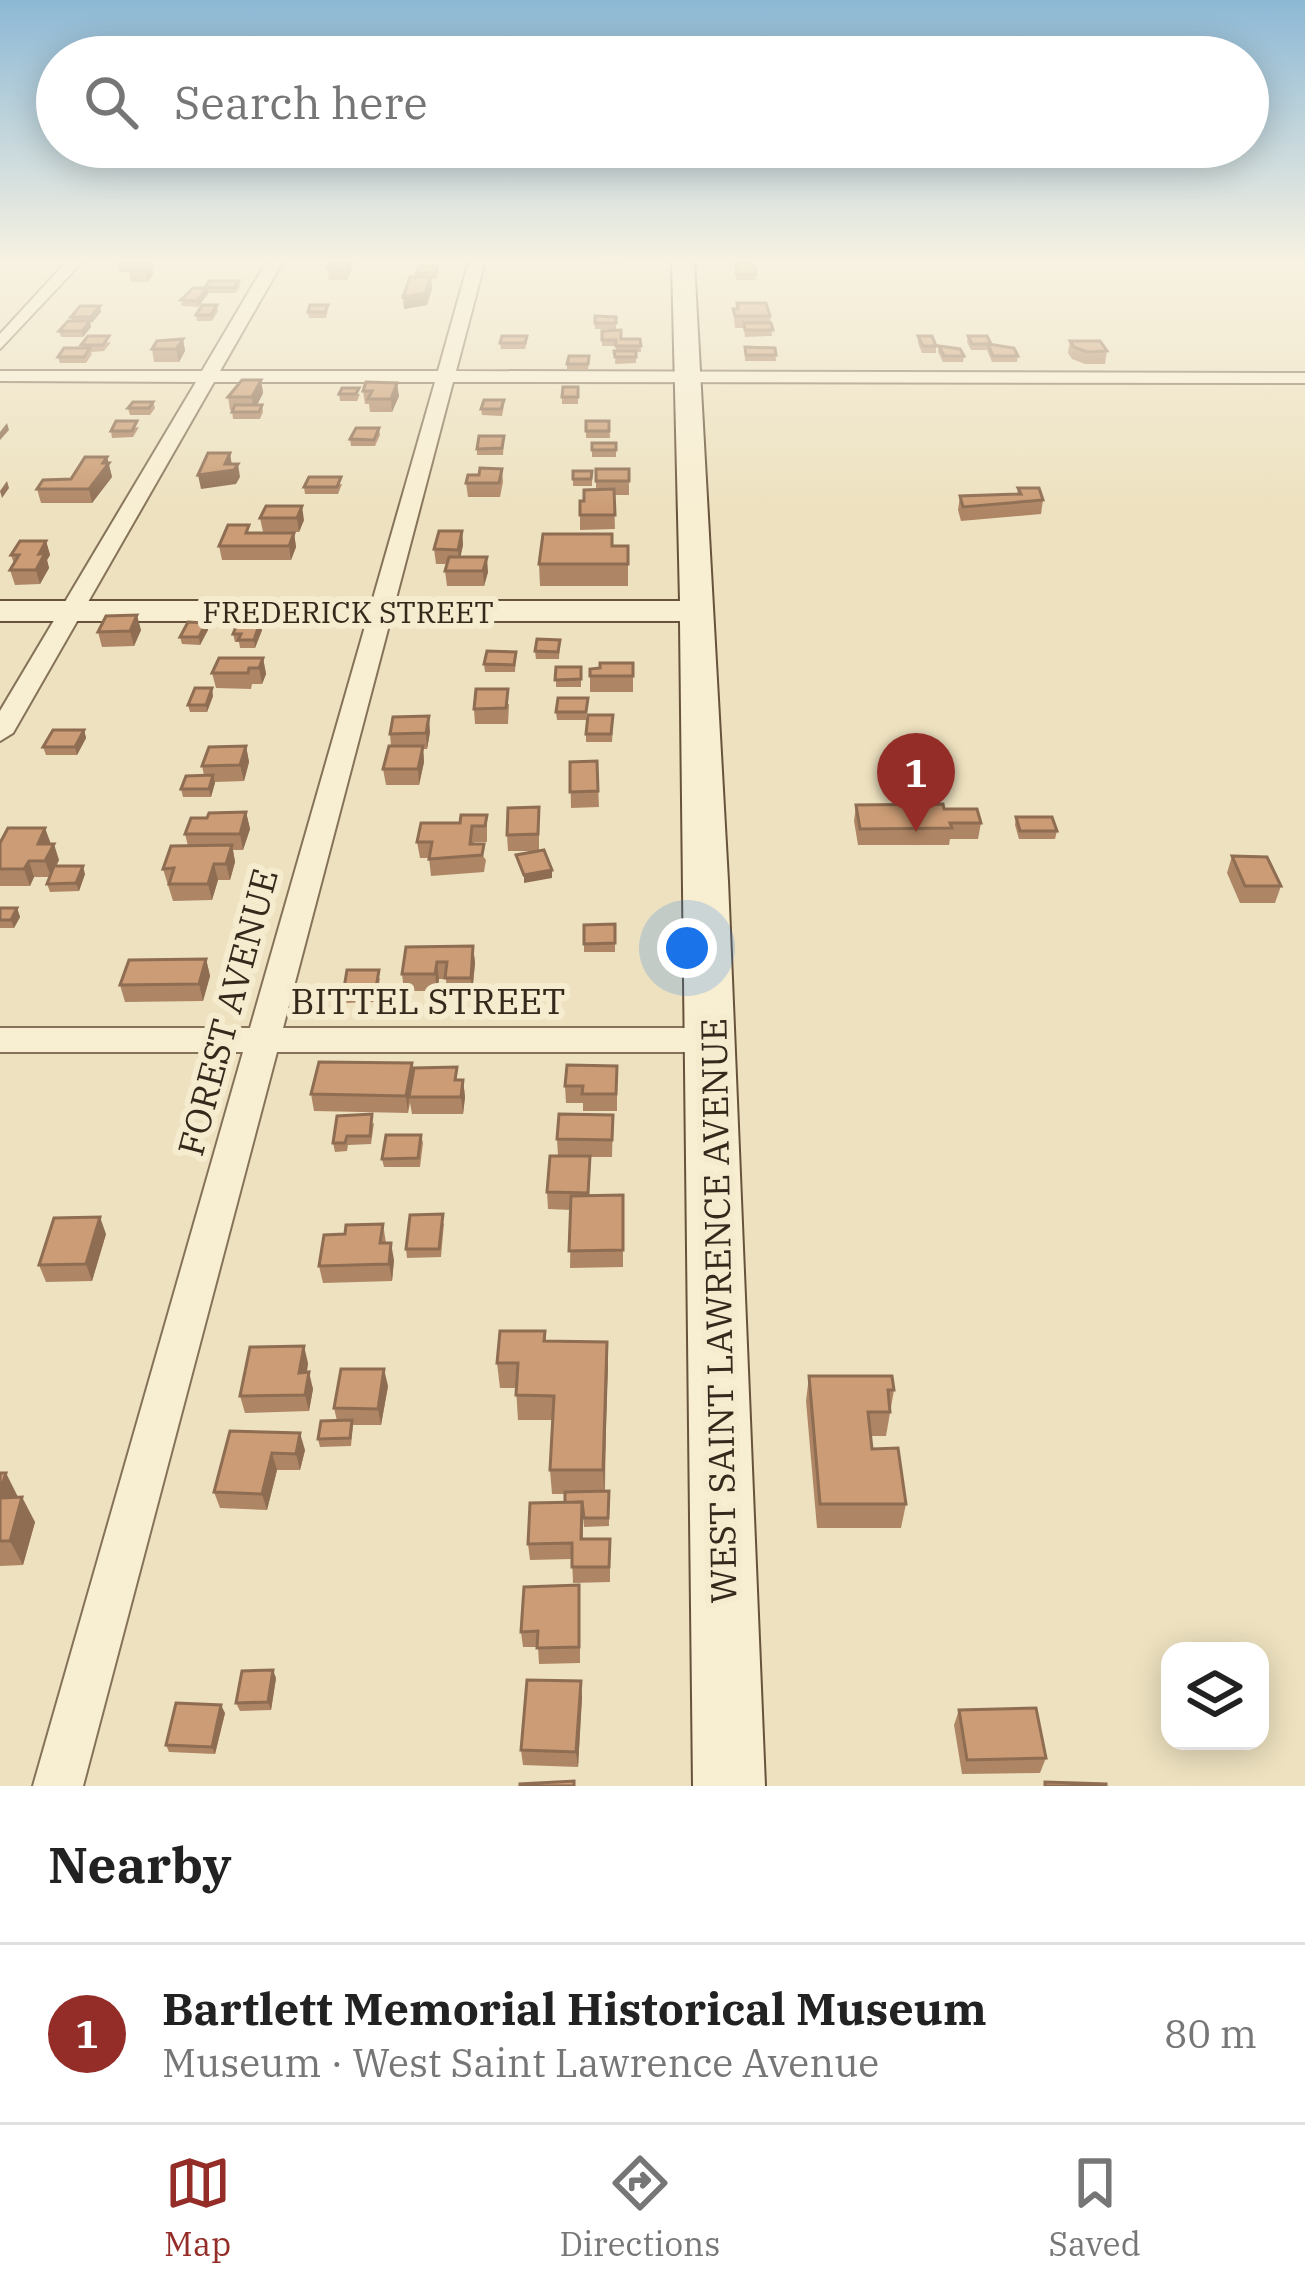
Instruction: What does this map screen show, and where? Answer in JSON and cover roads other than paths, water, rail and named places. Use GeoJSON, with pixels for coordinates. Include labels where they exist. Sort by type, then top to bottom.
{"type":"FeatureCollection","features":[{"type":"Feature","properties":{"kind":"street"},"geometry":{"type":"LineString","coordinates":[[0,733],[226,344]]}},
{"type":"Feature","properties":{"kind":"street","name":"FOREST AVENUE"},"geometry":{"type":"LineString","coordinates":[[58,1786],[453,344]]}},
{"type":"Feature","properties":{"kind":"street","name":"WEST SAINT LAWRENCE AVENUE"},"geometry":{"type":"LineString","coordinates":[[684,344],[711,1040],[729,1786]]}},
{"type":"Feature","properties":{"kind":"street"},"geometry":{"type":"LineString","coordinates":[[0,376],[1305,378]]}},
{"type":"Feature","properties":{"kind":"street","name":"FREDERICK STREET"},"geometry":{"type":"LineString","coordinates":[[0,611],[696,611]]}},
{"type":"Feature","properties":{"kind":"street","name":"BITTEL STREET"},"geometry":{"type":"LineString","coordinates":[[0,1040],[711,1040]]}},
{"type":"Feature","properties":{"kind":"place","name":"Bartlett Memorial Historical Museum"},"geometry":{"type":"Point","coordinates":[916,832]}}]}
